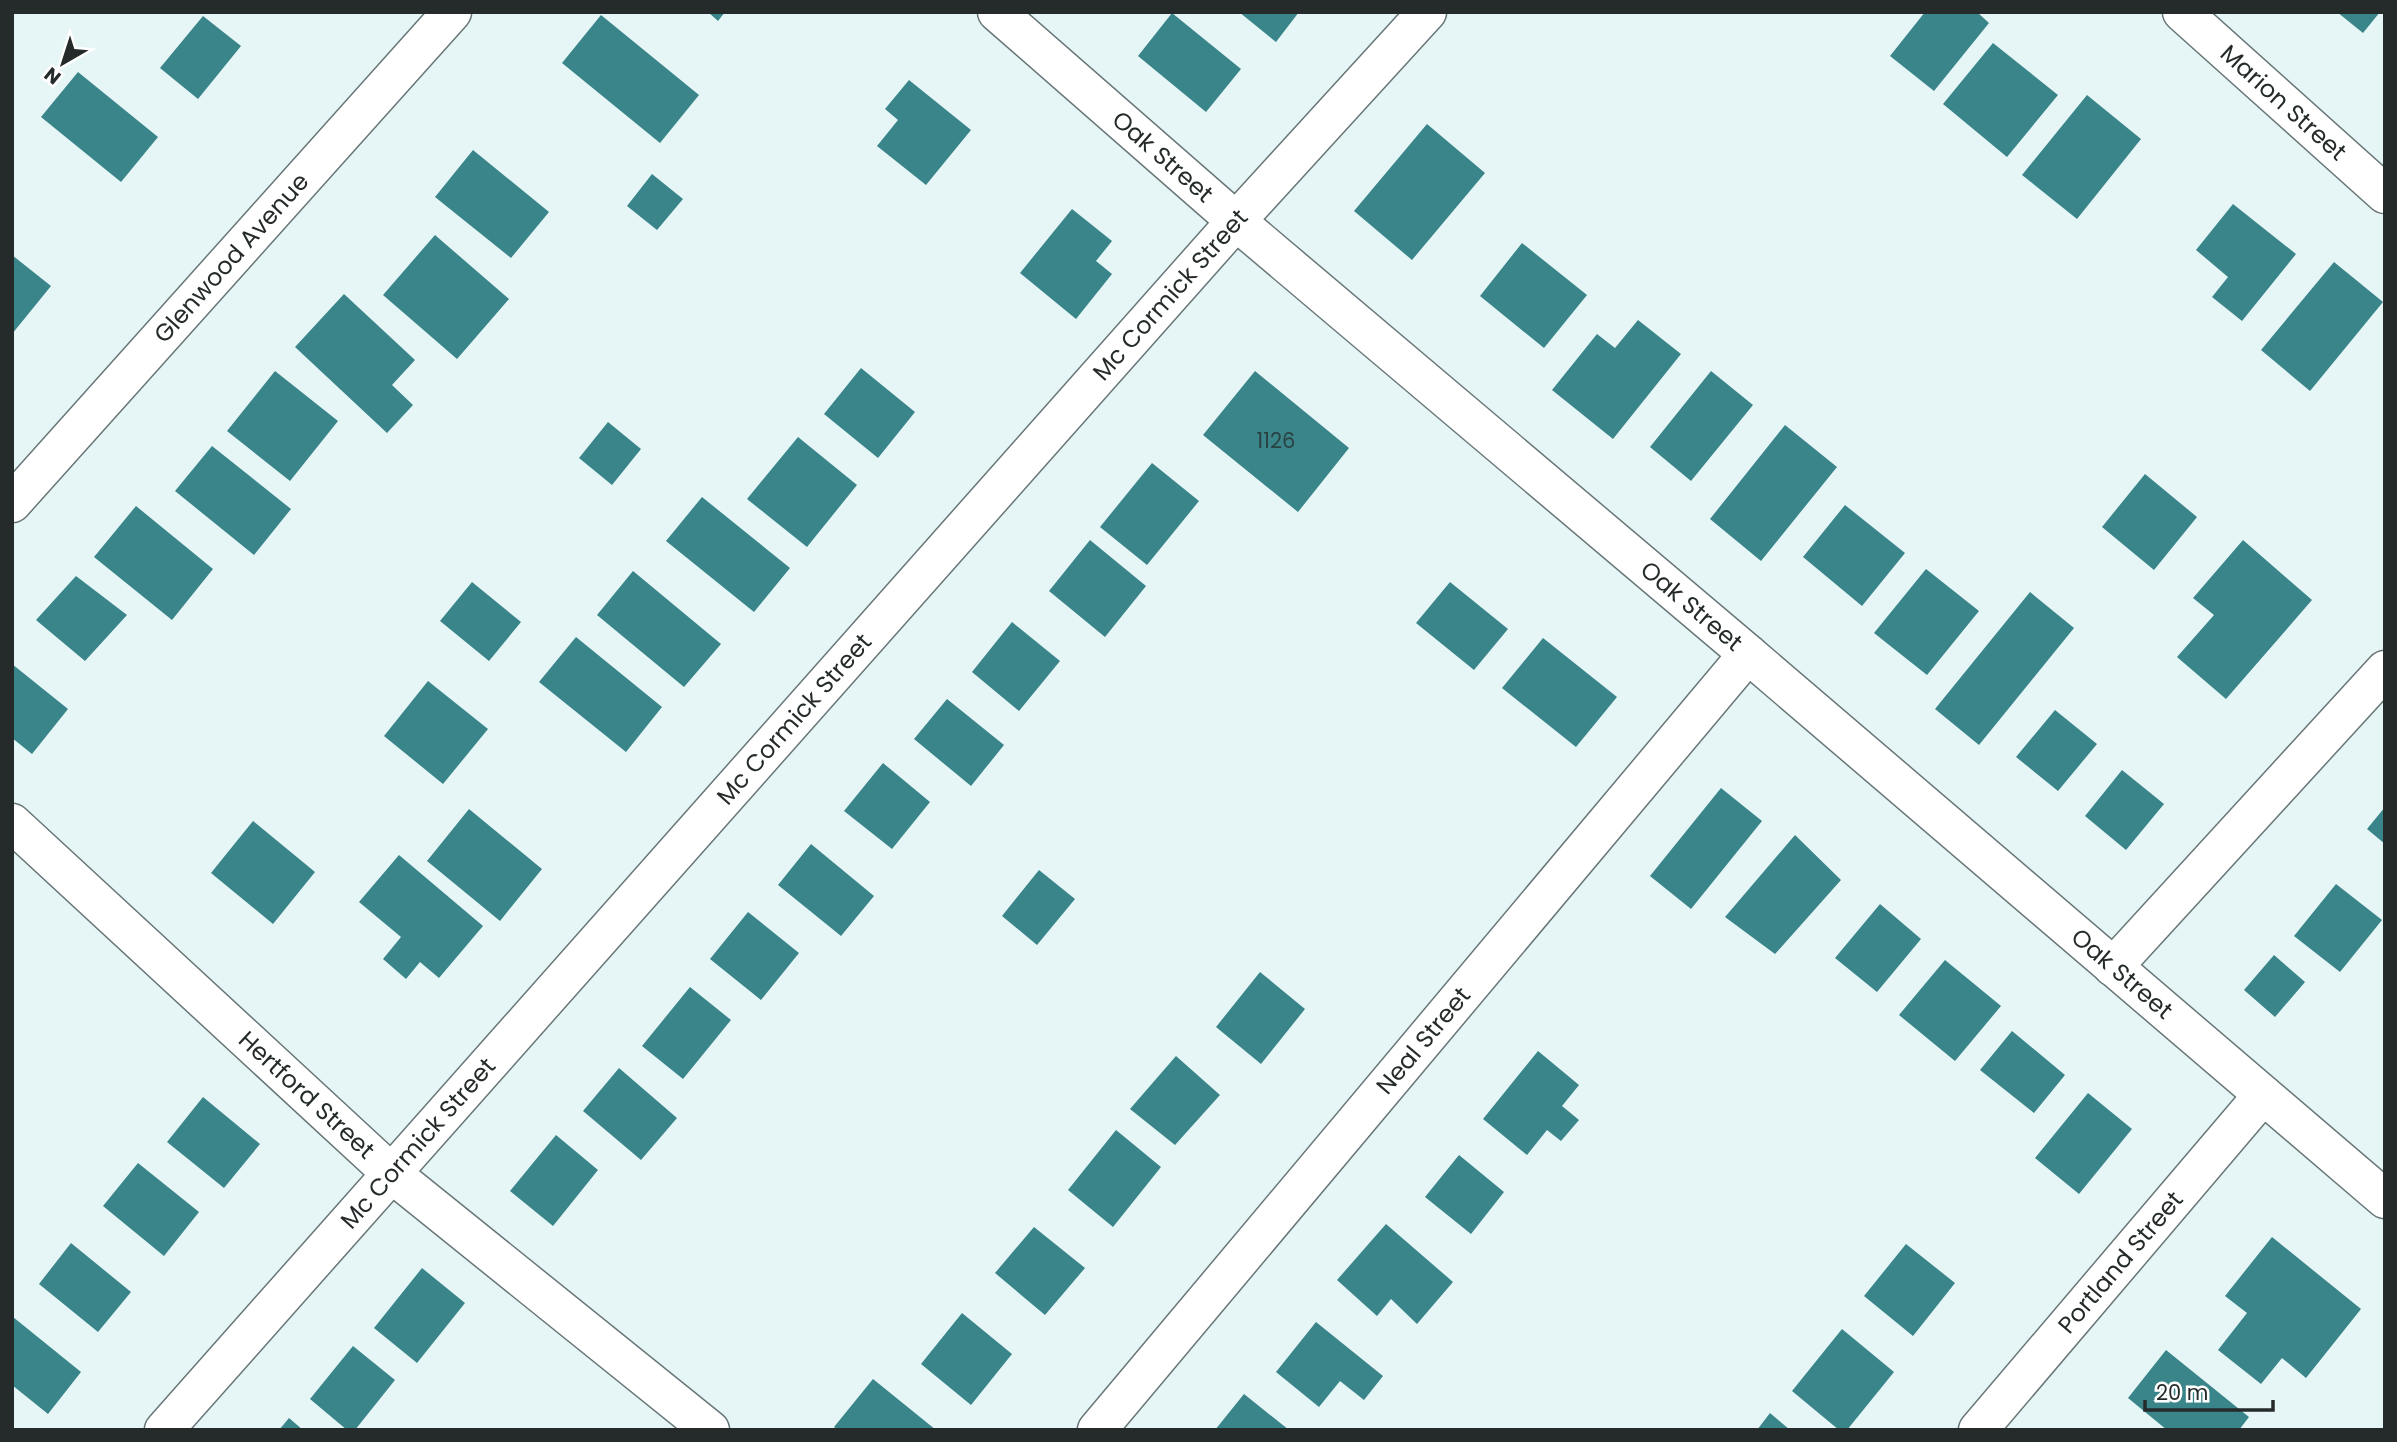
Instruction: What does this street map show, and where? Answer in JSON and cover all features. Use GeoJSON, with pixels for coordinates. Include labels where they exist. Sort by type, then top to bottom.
{"type":"FeatureCollection","features":[{"type":"Feature","properties":{"kind":"street","name":"Glenwood Avenue"},"geometry":{"type":"LineString","coordinates":[[12,503],[452,12]]}},
{"type":"Feature","properties":{"kind":"street","name":"Oak Street"},"geometry":{"type":"LineString","coordinates":[[997,12],[1236,221],[1748,654],[2385,1199]]}},
{"type":"Feature","properties":{"kind":"street","name":"Mc Cormick Street"},"geometry":{"type":"LineString","coordinates":[[164,1430],[1236,221],[1427,12]]}},
{"type":"Feature","properties":{"kind":"street","name":"Marion Street"},"geometry":{"type":"LineString","coordinates":[[2182,12],[2385,194]]}},
{"type":"Feature","properties":{"kind":"street","name":"Neal Street"},"geometry":{"type":"LineString","coordinates":[[1097,1430],[1748,654]]}},
{"type":"Feature","properties":{"kind":"street"},"geometry":{"type":"LineString","coordinates":[[2113,967],[2385,670]]}},
{"type":"Feature","properties":{"kind":"street","name":"Hertford Street"},"geometry":{"type":"LineString","coordinates":[[12,823],[391,1173],[710,1430]]}},
{"type":"Feature","properties":{"kind":"street","name":"Portland Street"},"geometry":{"type":"LineString","coordinates":[[1978,1430],[2263,1095]]}},
{"type":"Feature","properties":{"kind":"building"},"geometry":{"type":"Polygon","coordinates":[[[708,12],[725,12],[718,21],[708,12]]]}},
{"type":"Feature","properties":{"kind":"building"},"geometry":{"type":"Polygon","coordinates":[[[1239,12],[1299,12],[1276,42],[1239,12]]]}},
{"type":"Feature","properties":{"kind":"building"},"geometry":{"type":"Polygon","coordinates":[[[1925,12],[1977,12],[1989,23],[1934,91],[1890,56],[1925,12]]]}},
{"type":"Feature","properties":{"kind":"building"},"geometry":{"type":"Polygon","coordinates":[[[2337,12],[2380,12],[2363,33],[2337,12]]]}},
{"type":"Feature","properties":{"kind":"building"},"geometry":{"type":"Polygon","coordinates":[[[1172,13],[1241,69],[1206,112],[1138,56],[1172,13]]]}},
{"type":"Feature","properties":{"kind":"building"},"geometry":{"type":"Polygon","coordinates":[[[601,15],[699,95],[660,143],[562,63],[601,15]]]}},
{"type":"Feature","properties":{"kind":"building"},"geometry":{"type":"Polygon","coordinates":[[[203,16],[241,46],[198,99],[160,68],[203,16]]]}},
{"type":"Feature","properties":{"kind":"building"},"geometry":{"type":"Polygon","coordinates":[[[1993,43],[2058,95],[2007,157],[1943,104],[1993,43]]]}},
{"type":"Feature","properties":{"kind":"building"},"geometry":{"type":"Polygon","coordinates":[[[78,72],[158,137],[121,182],[41,117],[78,72]]]}},
{"type":"Feature","properties":{"kind":"building"},"geometry":{"type":"Polygon","coordinates":[[[909,80],[971,130],[926,185],[877,146],[898,120],[885,109],[909,80]]]}},
{"type":"Feature","properties":{"kind":"building"},"geometry":{"type":"Polygon","coordinates":[[[2087,95],[2141,139],[2077,219],[2022,175],[2087,95]]]}},
{"type":"Feature","properties":{"kind":"building"},"geometry":{"type":"Polygon","coordinates":[[[1427,124],[1485,173],[1412,260],[1354,211],[1427,124]]]}},
{"type":"Feature","properties":{"kind":"building"},"geometry":{"type":"Polygon","coordinates":[[[473,150],[549,212],[511,258],[435,197],[473,150]]]}},
{"type":"Feature","properties":{"kind":"building"},"geometry":{"type":"Polygon","coordinates":[[[652,174],[683,199],[657,230],[627,206],[652,174]]]}},
{"type":"Feature","properties":{"kind":"building"},"geometry":{"type":"Polygon","coordinates":[[[2233,204],[2296,254],[2242,321],[2212,297],[2228,277],[2196,250],[2233,204]]]}},
{"type":"Feature","properties":{"kind":"building"},"geometry":{"type":"Polygon","coordinates":[[[1072,209],[1112,241],[1096,261],[1112,274],[1076,319],[1020,273],[1072,209]]]}},
{"type":"Feature","properties":{"kind":"building"},"geometry":{"type":"Polygon","coordinates":[[[435,235],[509,299],[457,359],[383,295],[435,235]]]}},
{"type":"Feature","properties":{"kind":"building"},"geometry":{"type":"Polygon","coordinates":[[[1522,243],[1587,295],[1544,348],[1480,296],[1522,243]]]}},
{"type":"Feature","properties":{"kind":"building"},"geometry":{"type":"Polygon","coordinates":[[[12,255],[51,286],[12,334],[12,255]]]}},
{"type":"Feature","properties":{"kind":"building"},"geometry":{"type":"Polygon","coordinates":[[[2334,262],[2383,302],[2310,391],[2261,350],[2334,262]]]}},
{"type":"Feature","properties":{"kind":"building"},"geometry":{"type":"Polygon","coordinates":[[[344,294],[415,360],[392,385],[413,405],[387,433],[295,347],[344,294]]]}},
{"type":"Feature","properties":{"kind":"building"},"geometry":{"type":"Polygon","coordinates":[[[1638,320],[1681,354],[1613,439],[1552,390],[1597,334],[1615,348],[1638,320]]]}},
{"type":"Feature","properties":{"kind":"building"},"geometry":{"type":"Polygon","coordinates":[[[861,368],[915,412],[878,458],[824,414],[861,368]]]}},
{"type":"Feature","properties":{"kind":"building"},"geometry":{"type":"Polygon","coordinates":[[[275,371],[338,421],[290,481],[227,431],[275,371]]]}},
{"type":"Feature","properties":{"kind":"building"},"geometry":{"type":"Polygon","coordinates":[[[1255,371],[1349,448],[1298,512],[1203,435],[1255,371]]]}},
{"type":"Feature","properties":{"kind":"building"},"geometry":{"type":"Polygon","coordinates":[[[1711,371],[1753,405],[1691,481],[1650,447],[1711,371]]]}},
{"type":"Feature","properties":{"kind":"building"},"geometry":{"type":"Polygon","coordinates":[[[608,422],[641,449],[612,485],[579,458],[608,422]]]}},
{"type":"Feature","properties":{"kind":"building"},"geometry":{"type":"Polygon","coordinates":[[[1785,425],[1837,467],[1761,561],[1710,519],[1785,425]]]}},
{"type":"Feature","properties":{"kind":"building"},"geometry":{"type":"Polygon","coordinates":[[[798,437],[857,485],[807,547],[747,499],[798,437]]]}},
{"type":"Feature","properties":{"kind":"building"},"geometry":{"type":"Polygon","coordinates":[[[212,446],[291,509],[254,555],[175,491],[212,446]]]}},
{"type":"Feature","properties":{"kind":"building"},"geometry":{"type":"Polygon","coordinates":[[[1152,463],[1199,501],[1147,565],[1100,527],[1152,463]]]}},
{"type":"Feature","properties":{"kind":"building"},"geometry":{"type":"Polygon","coordinates":[[[2145,474],[2197,517],[2154,570],[2102,527],[2145,474]]]}},
{"type":"Feature","properties":{"kind":"building"},"geometry":{"type":"Polygon","coordinates":[[[702,497],[790,568],[754,612],[666,541],[702,497]]]}},
{"type":"Feature","properties":{"kind":"building"},"geometry":{"type":"Polygon","coordinates":[[[1845,505],[1905,553],[1862,606],[1803,557],[1845,505]]]}},
{"type":"Feature","properties":{"kind":"building"},"geometry":{"type":"Polygon","coordinates":[[[136,506],[213,569],[172,620],[94,557],[136,506]]]}},
{"type":"Feature","properties":{"kind":"building"},"geometry":{"type":"Polygon","coordinates":[[[1090,540],[1146,586],[1105,637],[1049,591],[1090,540]]]}},
{"type":"Feature","properties":{"kind":"building"},"geometry":{"type":"Polygon","coordinates":[[[2243,540],[2312,600],[2226,699],[2177,657],[2214,615],[2193,598],[2243,540]]]}},
{"type":"Feature","properties":{"kind":"building"},"geometry":{"type":"Polygon","coordinates":[[[1926,569],[1979,611],[1927,675],[1874,633],[1926,569]]]}},
{"type":"Feature","properties":{"kind":"building"},"geometry":{"type":"Polygon","coordinates":[[[633,571],[721,644],[684,687],[597,615],[633,571]]]}},
{"type":"Feature","properties":{"kind":"building"},"geometry":{"type":"Polygon","coordinates":[[[76,576],[127,615],[85,661],[36,620],[76,576]]]}},
{"type":"Feature","properties":{"kind":"building"},"geometry":{"type":"Polygon","coordinates":[[[472,582],[521,622],[489,661],[440,621],[472,582]]]}},
{"type":"Feature","properties":{"kind":"building"},"geometry":{"type":"Polygon","coordinates":[[[1450,582],[1508,629],[1474,670],[1416,623],[1450,582]]]}},
{"type":"Feature","properties":{"kind":"building"},"geometry":{"type":"Polygon","coordinates":[[[2030,592],[2074,628],[1979,745],[1935,709],[2030,592]]]}},
{"type":"Feature","properties":{"kind":"building"},"geometry":{"type":"Polygon","coordinates":[[[1012,622],[1060,661],[1019,711],[972,672],[1012,622]]]}},
{"type":"Feature","properties":{"kind":"building"},"geometry":{"type":"Polygon","coordinates":[[[576,637],[662,707],[626,752],[539,682],[576,637]]]}},
{"type":"Feature","properties":{"kind":"building"},"geometry":{"type":"Polygon","coordinates":[[[1543,638],[1617,697],[1576,747],[1502,688],[1543,638]]]}},
{"type":"Feature","properties":{"kind":"building"},"geometry":{"type":"Polygon","coordinates":[[[12,664],[68,709],[32,754],[12,738],[12,664]]]}},
{"type":"Feature","properties":{"kind":"building"},"geometry":{"type":"Polygon","coordinates":[[[428,681],[488,729],[443,784],[384,736],[428,681]]]}},
{"type":"Feature","properties":{"kind":"building"},"geometry":{"type":"Polygon","coordinates":[[[947,699],[1004,745],[971,786],[914,739],[947,699]]]}},
{"type":"Feature","properties":{"kind":"building"},"geometry":{"type":"Polygon","coordinates":[[[2055,710],[2097,744],[2058,791],[2016,757],[2055,710]]]}},
{"type":"Feature","properties":{"kind":"building"},"geometry":{"type":"Polygon","coordinates":[[[883,763],[930,802],[892,849],[844,811],[883,763]]]}},
{"type":"Feature","properties":{"kind":"building"},"geometry":{"type":"Polygon","coordinates":[[[2122,770],[2164,804],[2126,850],[2085,816],[2122,770]]]}},
{"type":"Feature","properties":{"kind":"building"},"geometry":{"type":"Polygon","coordinates":[[[1721,788],[1762,821],[1691,909],[1650,876],[1721,788]]]}},
{"type":"Feature","properties":{"kind":"building"},"geometry":{"type":"Polygon","coordinates":[[[2385,807],[2385,844],[2367,829],[2385,807]]]}},
{"type":"Feature","properties":{"kind":"building"},"geometry":{"type":"Polygon","coordinates":[[[469,809],[542,869],[500,921],[427,861],[469,809]]]}},
{"type":"Feature","properties":{"kind":"building"},"geometry":{"type":"Polygon","coordinates":[[[253,821],[315,872],[273,924],[211,873],[253,821]]]}},
{"type":"Feature","properties":{"kind":"building"},"geometry":{"type":"Polygon","coordinates":[[[1795,835],[1841,880],[1775,954],[1725,917],[1795,835]]]}},
{"type":"Feature","properties":{"kind":"building"},"geometry":{"type":"Polygon","coordinates":[[[811,844],[874,896],[841,936],[778,885],[811,844]]]}},
{"type":"Feature","properties":{"kind":"building"},"geometry":{"type":"Polygon","coordinates":[[[399,855],[483,926],[439,978],[420,962],[406,979],[383,959],[401,937],[359,902],[399,855]]]}},
{"type":"Feature","properties":{"kind":"building"},"geometry":{"type":"Polygon","coordinates":[[[1039,870],[1075,899],[1037,945],[1002,916],[1039,870]]]}},
{"type":"Feature","properties":{"kind":"building"},"geometry":{"type":"Polygon","coordinates":[[[2336,884],[2382,920],[2340,972],[2294,936],[2336,884]]]}},
{"type":"Feature","properties":{"kind":"building"},"geometry":{"type":"Polygon","coordinates":[[[1880,904],[1921,939],[1877,992],[1835,958],[1880,904]]]}},
{"type":"Feature","properties":{"kind":"building"},"geometry":{"type":"Polygon","coordinates":[[[748,912],[799,953],[761,1000],[710,959],[748,912]]]}},
{"type":"Feature","properties":{"kind":"building"},"geometry":{"type":"Polygon","coordinates":[[[2274,955],[2305,982],[2275,1017],[2244,990],[2274,955]]]}},
{"type":"Feature","properties":{"kind":"building"},"geometry":{"type":"Polygon","coordinates":[[[1945,960],[2001,1006],[1955,1061],[1899,1015],[1945,960]]]}},
{"type":"Feature","properties":{"kind":"building"},"geometry":{"type":"Polygon","coordinates":[[[1260,972],[1305,1009],[1261,1064],[1216,1027],[1260,972]]]}},
{"type":"Feature","properties":{"kind":"building"},"geometry":{"type":"Polygon","coordinates":[[[690,987],[731,1020],[683,1079],[642,1046],[690,987]]]}},
{"type":"Feature","properties":{"kind":"building"},"geometry":{"type":"Polygon","coordinates":[[[2012,1031],[2065,1075],[2034,1113],[1980,1070],[2012,1031]]]}},
{"type":"Feature","properties":{"kind":"building"},"geometry":{"type":"Polygon","coordinates":[[[1538,1051],[1579,1085],[1562,1106],[1579,1120],[1561,1141],[1547,1130],[1527,1155],[1483,1119],[1538,1051]]]}},
{"type":"Feature","properties":{"kind":"building"},"geometry":{"type":"Polygon","coordinates":[[[1176,1056],[1220,1095],[1175,1145],[1130,1109],[1176,1056]]]}},
{"type":"Feature","properties":{"kind":"building"},"geometry":{"type":"Polygon","coordinates":[[[619,1068],[677,1118],[641,1160],[583,1111],[619,1068]]]}},
{"type":"Feature","properties":{"kind":"building"},"geometry":{"type":"Polygon","coordinates":[[[2088,1093],[2132,1129],[2079,1194],[2035,1158],[2088,1093]]]}},
{"type":"Feature","properties":{"kind":"building"},"geometry":{"type":"Polygon","coordinates":[[[203,1097],[260,1144],[224,1188],[167,1142],[203,1097]]]}},
{"type":"Feature","properties":{"kind":"building"},"geometry":{"type":"Polygon","coordinates":[[[1116,1130],[1161,1167],[1113,1227],[1068,1190],[1116,1130]]]}},
{"type":"Feature","properties":{"kind":"building"},"geometry":{"type":"Polygon","coordinates":[[[556,1135],[598,1170],[553,1226],[510,1191],[556,1135]]]}},
{"type":"Feature","properties":{"kind":"building"},"geometry":{"type":"Polygon","coordinates":[[[1459,1155],[1504,1192],[1471,1234],[1425,1197],[1459,1155]]]}},
{"type":"Feature","properties":{"kind":"building"},"geometry":{"type":"Polygon","coordinates":[[[138,1163],[199,1212],[164,1256],[103,1206],[138,1163]]]}},
{"type":"Feature","properties":{"kind":"building"},"geometry":{"type":"Polygon","coordinates":[[[1386,1224],[1453,1282],[1417,1324],[1391,1299],[1377,1316],[1337,1280],[1386,1224]]]}},
{"type":"Feature","properties":{"kind":"building"},"geometry":{"type":"Polygon","coordinates":[[[1034,1227],[1085,1268],[1045,1315],[995,1273],[1034,1227]]]}},
{"type":"Feature","properties":{"kind":"building"},"geometry":{"type":"Polygon","coordinates":[[[2272,1237],[2361,1309],[2306,1378],[2282,1358],[2261,1384],[2218,1350],[2247,1313],[2225,1296],[2272,1237]]]}},
{"type":"Feature","properties":{"kind":"building"},"geometry":{"type":"Polygon","coordinates":[[[71,1243],[131,1292],[98,1332],[39,1284],[71,1243]]]}},
{"type":"Feature","properties":{"kind":"building"},"geometry":{"type":"Polygon","coordinates":[[[1906,1244],[1955,1283],[1913,1336],[1864,1296],[1906,1244]]]}},
{"type":"Feature","properties":{"kind":"building"},"geometry":{"type":"Polygon","coordinates":[[[422,1268],[465,1303],[417,1363],[374,1328],[422,1268]]]}},
{"type":"Feature","properties":{"kind":"building"},"geometry":{"type":"Polygon","coordinates":[[[962,1313],[1012,1354],[971,1405],[921,1364],[962,1313]]]}},
{"type":"Feature","properties":{"kind":"building"},"geometry":{"type":"Polygon","coordinates":[[[13,1317],[81,1372],[48,1414],[12,1385],[13,1317]]]}},
{"type":"Feature","properties":{"kind":"building"},"geometry":{"type":"Polygon","coordinates":[[[1316,1322],[1383,1376],[1364,1400],[1340,1381],[1319,1407],[1276,1372],[1316,1322]]]}},
{"type":"Feature","properties":{"kind":"building"},"geometry":{"type":"Polygon","coordinates":[[[1842,1329],[1894,1372],[1847,1430],[1839,1430],[1792,1391],[1842,1329]]]}},
{"type":"Feature","properties":{"kind":"building"},"geometry":{"type":"Polygon","coordinates":[[[353,1346],[395,1380],[355,1430],[347,1430],[310,1399],[353,1346]]]}},
{"type":"Feature","properties":{"kind":"building"},"geometry":{"type":"Polygon","coordinates":[[[2166,1350],[2249,1417],[2239,1430],[2167,1430],[2128,1398],[2166,1350]]]}},
{"type":"Feature","properties":{"kind":"building"},"geometry":{"type":"Polygon","coordinates":[[[873,1379],[936,1430],[838,1430],[834,1427],[873,1379]]]}},
{"type":"Feature","properties":{"kind":"building"},"geometry":{"type":"Polygon","coordinates":[[[1244,1394],[1289,1430],[1215,1430],[1244,1394]]]}},
{"type":"Feature","properties":{"kind":"building"},"geometry":{"type":"Polygon","coordinates":[[[1770,1413],[1790,1430],[1757,1430],[1770,1413]]]}},
{"type":"Feature","properties":{"kind":"building"},"geometry":{"type":"Polygon","coordinates":[[[289,1418],[303,1430],[279,1430],[289,1418]]]}}]}
